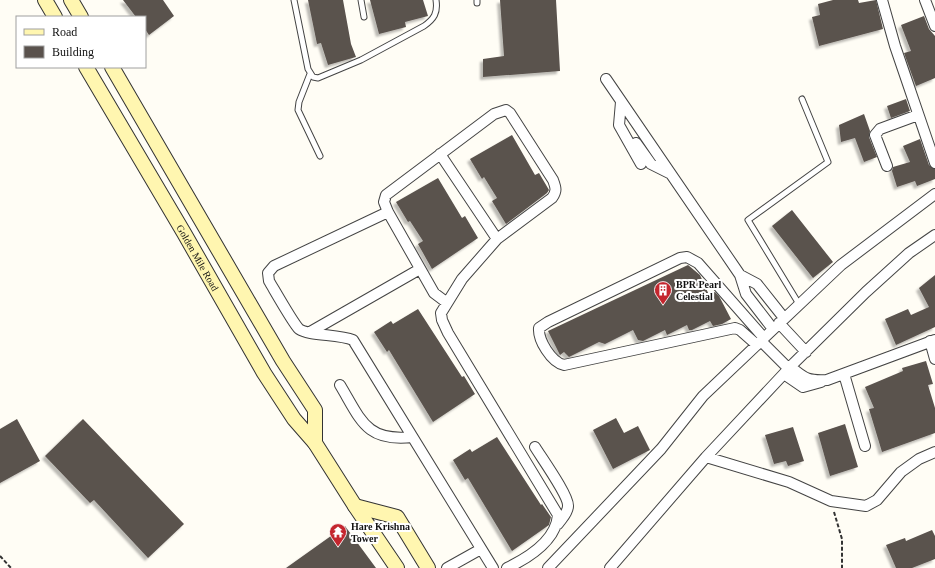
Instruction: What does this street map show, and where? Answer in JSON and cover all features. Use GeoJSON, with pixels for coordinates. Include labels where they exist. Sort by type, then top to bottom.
{"type":"FeatureCollection","features":[{"type":"Feature","properties":{"kind":"street"},"geometry":{"type":"LineString","coordinates":[[45,0],[54,16]]}},
{"type":"Feature","properties":{"kind":"street"},"geometry":{"type":"LineString","coordinates":[[70,0],[80,16]]}},
{"type":"Feature","properties":{"kind":"street"},"geometry":{"type":"LineString","coordinates":[[882,0],[894,46],[935,163]]}},
{"type":"Feature","properties":{"kind":"street"},"geometry":{"type":"LineString","coordinates":[[925,0],[935,26]]}},
{"type":"Feature","properties":{"kind":"street","name":"Golden Mile Road"},"geometry":{"type":"LineString","coordinates":[[87,68],[161,192],[264,372],[294,419],[315,443],[397,568]]}},
{"type":"Feature","properties":{"kind":"street"},"geometry":{"type":"LineString","coordinates":[[113,68],[283,361],[315,410],[315,443]]}},
{"type":"Feature","properties":{"kind":"street"},"geometry":{"type":"LineString","coordinates":[[606,79],[740,275],[746,294],[779,324],[806,352]]}},
{"type":"Feature","properties":{"kind":"street"},"geometry":{"type":"LineString","coordinates":[[621,102],[619,125],[641,164]]}},
{"type":"Feature","properties":{"kind":"street"},"geometry":{"type":"LineString","coordinates":[[446,302],[434,293],[388,212],[384,202],[386,195],[494,114],[506,110],[510,113],[553,180],[556,187],[556,193],[552,198],[497,239],[462,279],[446,302],[441,313],[442,320],[448,333],[556,510],[558,515],[558,524]]}},
{"type":"Feature","properties":{"kind":"street"},"geometry":{"type":"LineString","coordinates":[[887,166],[874,135],[880,129],[918,115]]}},
{"type":"Feature","properties":{"kind":"street"},"geometry":{"type":"LineString","coordinates":[[625,126],[648,161],[670,174]]}},
{"type":"Feature","properties":{"kind":"street"},"geometry":{"type":"LineString","coordinates":[[440,154],[497,239]]}},
{"type":"Feature","properties":{"kind":"street"},"geometry":{"type":"LineString","coordinates":[[548,568],[661,449],[703,396],[841,265],[935,194]]}},
{"type":"Feature","properties":{"kind":"street"},"geometry":{"type":"LineString","coordinates":[[388,212],[282,262],[270,270],[268,276],[269,281],[298,328],[310,332],[344,336],[353,340],[493,568]]}},
{"type":"Feature","properties":{"kind":"street"},"geometry":{"type":"LineString","coordinates":[[610,568],[706,457],[788,370],[870,288],[909,253],[933,240]]}},
{"type":"Feature","properties":{"kind":"street"},"geometry":{"type":"LineString","coordinates":[[747,318],[737,328],[564,365],[554,360],[540,337],[539,331],[540,328],[548,322],[674,261],[687,257],[698,263],[747,318],[761,341],[788,370],[804,378],[814,381],[827,380],[933,341],[935,359]]}},
{"type":"Feature","properties":{"kind":"street"},"geometry":{"type":"LineString","coordinates":[[310,332],[420,269]]}},
{"type":"Feature","properties":{"kind":"street"},"geometry":{"type":"LineString","coordinates":[[740,275],[758,284],[779,324]]}},
{"type":"Feature","properties":{"kind":"street"},"geometry":{"type":"LineString","coordinates":[[737,328],[761,341]]}},
{"type":"Feature","properties":{"kind":"street"},"geometry":{"type":"LineString","coordinates":[[844,374],[865,446]]}},
{"type":"Feature","properties":{"kind":"street"},"geometry":{"type":"LineString","coordinates":[[340,385],[361,419],[373,433],[391,438],[412,437]]}},
{"type":"Feature","properties":{"kind":"street"},"geometry":{"type":"LineString","coordinates":[[507,568],[526,559],[544,543],[567,513],[569,504],[562,489],[535,447]]}},
{"type":"Feature","properties":{"kind":"street"},"geometry":{"type":"LineString","coordinates":[[706,457],[789,482],[831,501],[861,506],[870,505],[878,500],[901,472],[919,459],[935,452]]}},
{"type":"Feature","properties":{"kind":"street"},"geometry":{"type":"LineString","coordinates":[[355,506],[397,517],[428,568]]}},
{"type":"Feature","properties":{"kind":"street"},"geometry":{"type":"LineString","coordinates":[[447,568],[481,549]]}},
{"type":"Feature","properties":{"kind":"lane"},"geometry":{"type":"LineString","coordinates":[[294,0],[310,74],[299,102],[298,110],[320,156]]}},
{"type":"Feature","properties":{"kind":"lane"},"geometry":{"type":"LineString","coordinates":[[361,0],[364,17]]}},
{"type":"Feature","properties":{"kind":"lane"},"geometry":{"type":"LineString","coordinates":[[310,74],[313,77],[318,78],[354,63],[424,26],[432,20],[436,14],[436,0]]}},
{"type":"Feature","properties":{"kind":"lane"},"geometry":{"type":"LineString","coordinates":[[799,304],[748,220],[828,162],[802,99]]}},
{"type":"Feature","properties":{"kind":"path"},"geometry":{"type":"LineString","coordinates":[[831,501],[842,539],[842,568]]}},
{"type":"Feature","properties":{"kind":"path"},"geometry":{"type":"LineString","coordinates":[[0,556],[11,568]]}},
{"type":"Feature","properties":{"kind":"building"},"geometry":{"type":"Polygon","coordinates":[[[123,0],[163,0],[174,16],[149,35],[146,30],[146,16],[135,16],[123,0]]]}},
{"type":"Feature","properties":{"kind":"building"},"geometry":{"type":"Polygon","coordinates":[[[308,0],[343,0],[351,44],[356,57],[328,65],[321,43],[317,44],[308,0]]]}},
{"type":"Feature","properties":{"kind":"building"},"geometry":{"type":"Polygon","coordinates":[[[370,0],[423,0],[428,16],[405,22],[406,27],[379,34],[370,0]]]}},
{"type":"Feature","properties":{"kind":"building"},"geometry":{"type":"Polygon","coordinates":[[[500,0],[556,0],[560,71],[483,77],[483,59],[504,56],[500,0]]]}},
{"type":"Feature","properties":{"kind":"building"},"geometry":{"type":"Polygon","coordinates":[[[833,0],[858,0],[859,3],[876,0],[883,29],[819,46],[812,17],[820,15],[818,4],[833,0]]]}},
{"type":"Feature","properties":{"kind":"building"},"geometry":{"type":"Polygon","coordinates":[[[924,16],[929,29],[935,36],[935,78],[916,86],[904,53],[911,51],[901,25],[924,16]]]}},
{"type":"Feature","properties":{"kind":"building"},"geometry":{"type":"Polygon","coordinates":[[[906,99],[910,111],[891,118],[887,106],[906,99]]]}},
{"type":"Feature","properties":{"kind":"building"},"geometry":{"type":"Polygon","coordinates":[[[864,114],[870,131],[869,137],[877,157],[864,162],[855,138],[841,142],[839,125],[864,114]]]}},
{"type":"Feature","properties":{"kind":"building"},"geometry":{"type":"Polygon","coordinates":[[[512,135],[535,175],[539,173],[549,190],[506,224],[492,201],[497,198],[484,177],[482,179],[470,159],[512,135]]]}},
{"type":"Feature","properties":{"kind":"building"},"geometry":{"type":"Polygon","coordinates":[[[920,139],[929,165],[935,169],[935,179],[917,186],[915,181],[897,187],[892,171],[893,167],[910,162],[903,146],[920,139]]]}},
{"type":"Feature","properties":{"kind":"building"},"geometry":{"type":"Polygon","coordinates":[[[438,178],[462,218],[465,216],[478,238],[432,269],[418,244],[423,241],[410,221],[408,222],[396,202],[438,178]]]}},
{"type":"Feature","properties":{"kind":"building"},"geometry":{"type":"Polygon","coordinates":[[[792,210],[833,262],[813,278],[772,226],[792,210]]]}},
{"type":"Feature","properties":{"kind":"building","name":"BPR Pearl Celestial"},"geometry":{"type":"Polygon","coordinates":[[[688,265],[700,275],[709,295],[715,292],[719,296],[731,319],[722,324],[713,326],[710,321],[692,330],[689,330],[687,325],[667,335],[665,330],[643,341],[638,340],[633,330],[605,344],[599,342],[569,357],[564,352],[560,355],[548,331],[688,265]]]}},
{"type":"Feature","properties":{"kind":"building"},"geometry":{"type":"Polygon","coordinates":[[[935,275],[935,327],[896,345],[885,319],[908,309],[911,315],[929,307],[919,288],[935,275]]]}},
{"type":"Feature","properties":{"kind":"building"},"geometry":{"type":"Polygon","coordinates":[[[418,309],[462,377],[464,376],[475,394],[433,422],[389,350],[387,352],[374,332],[391,321],[393,324],[418,309]]]}},
{"type":"Feature","properties":{"kind":"building"},"geometry":{"type":"Polygon","coordinates":[[[926,361],[933,384],[928,385],[935,408],[935,433],[882,452],[869,409],[874,408],[865,387],[903,371],[902,368],[926,361]]]}},
{"type":"Feature","properties":{"kind":"building"},"geometry":{"type":"Polygon","coordinates":[[[616,418],[624,433],[638,426],[650,450],[613,469],[593,430],[616,418]]]}},
{"type":"Feature","properties":{"kind":"building"},"geometry":{"type":"Polygon","coordinates":[[[17,419],[40,461],[0,483],[0,429],[17,419]]]}},
{"type":"Feature","properties":{"kind":"building"},"geometry":{"type":"Polygon","coordinates":[[[83,419],[184,524],[148,558],[94,500],[90,503],[45,456],[83,419]]]}},
{"type":"Feature","properties":{"kind":"building"},"geometry":{"type":"Polygon","coordinates":[[[845,424],[858,467],[830,476],[818,433],[845,424]]]}},
{"type":"Feature","properties":{"kind":"building"},"geometry":{"type":"Polygon","coordinates":[[[793,427],[804,461],[788,466],[786,461],[774,464],[765,435],[793,427]]]}},
{"type":"Feature","properties":{"kind":"building"},"geometry":{"type":"Polygon","coordinates":[[[497,437],[541,505],[542,504],[551,517],[549,525],[512,551],[468,478],[465,480],[453,460],[470,449],[472,452],[497,437]]]}},
{"type":"Feature","properties":{"kind":"building","name":"Hare Krishna Tower"},"geometry":{"type":"Polygon","coordinates":[[[345,526],[376,568],[286,568],[345,526]]]}},
{"type":"Feature","properties":{"kind":"building"},"geometry":{"type":"Polygon","coordinates":[[[932,530],[935,536],[935,559],[912,568],[896,568],[886,545],[905,538],[906,541],[932,530]]]}},
{"type":"Feature","properties":{"kind":"place","name":"BPR Pearl Celestial"},"geometry":{"type":"Point","coordinates":[663,305]}},
{"type":"Feature","properties":{"kind":"place","name":"Hare Krishna Tower"},"geometry":{"type":"Point","coordinates":[338,547]}}]}
